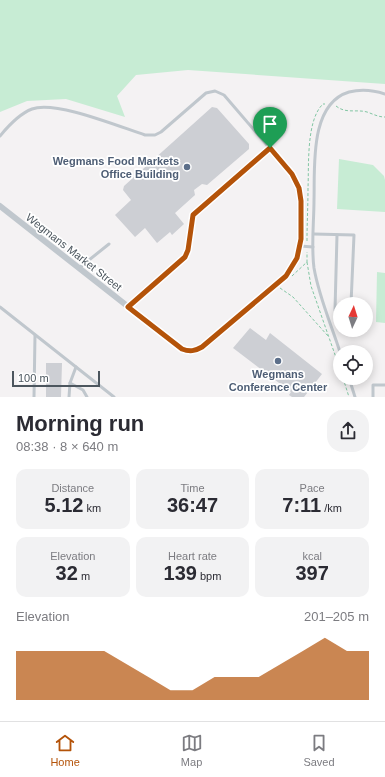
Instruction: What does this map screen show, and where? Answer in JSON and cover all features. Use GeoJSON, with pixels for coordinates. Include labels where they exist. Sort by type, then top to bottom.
{"type":"FeatureCollection","features":[{"type":"Feature","properties":{"kind":"street","name":"Wegmans Market Street"},"geometry":{"type":"LineString","coordinates":[[0,206],[182,349],[196,351],[215,336]]}},
{"type":"Feature","properties":{"kind":"lane"},"geometry":{"type":"LineString","coordinates":[[338,345],[327,314],[313,259],[316,144],[318,128],[324,113],[335,99],[347,93],[365,90],[385,94]]}},
{"type":"Feature","properties":{"kind":"lane"},"geometry":{"type":"LineString","coordinates":[[0,136],[12,121],[19,116],[33,108],[45,106],[71,111],[145,135],[155,135],[206,93],[215,91],[224,95],[292,174],[299,188],[301,201],[300,246],[297,258],[286,276],[215,336]]}},
{"type":"Feature","properties":{"kind":"lane"},"geometry":{"type":"LineString","coordinates":[[128,307],[185,257],[188,250],[193,215],[270,148]]}},
{"type":"Feature","properties":{"kind":"lane"},"geometry":{"type":"LineString","coordinates":[[314,234],[354,235],[351,297]]}},
{"type":"Feature","properties":{"kind":"lane"},"geometry":{"type":"LineString","coordinates":[[335,297],[337,235]]}},
{"type":"Feature","properties":{"kind":"lane"},"geometry":{"type":"LineString","coordinates":[[78,268],[109,244]]}},
{"type":"Feature","properties":{"kind":"lane"},"geometry":{"type":"LineString","coordinates":[[300,246],[313,246]]}},
{"type":"Feature","properties":{"kind":"lane"},"geometry":{"type":"LineString","coordinates":[[0,307],[114,397]]}},
{"type":"Feature","properties":{"kind":"lane"},"geometry":{"type":"LineString","coordinates":[[327,314],[333,311]]}},
{"type":"Feature","properties":{"kind":"lane"},"geometry":{"type":"LineString","coordinates":[[34,397],[35,335]]}},
{"type":"Feature","properties":{"kind":"lane"},"geometry":{"type":"LineString","coordinates":[[69,397],[70,383],[76,367]]}},
{"type":"Feature","properties":{"kind":"lane"},"geometry":{"type":"LineString","coordinates":[[70,383],[83,390],[87,397]]}},
{"type":"Feature","properties":{"kind":"lane"},"geometry":{"type":"LineString","coordinates":[[351,385],[355,397]]}},
{"type":"Feature","properties":{"kind":"lane"},"geometry":{"type":"LineString","coordinates":[[373,397],[373,385],[385,385]]}},
{"type":"Feature","properties":{"kind":"path"},"geometry":{"type":"LineString","coordinates":[[307,262],[311,286],[333,349]]}},
{"type":"Feature","properties":{"kind":"path"},"geometry":{"type":"LineString","coordinates":[[345,385],[349,397]]}},
{"type":"Feature","properties":{"kind":"green space"},"geometry":{"type":"Polygon","coordinates":[[[0,0],[385,0],[385,84],[188,70],[136,75],[117,96],[125,117],[66,99],[27,101],[0,112],[0,0]]]}},
{"type":"Feature","properties":{"kind":"green space"},"geometry":{"type":"Polygon","coordinates":[[[339,159],[373,165],[384,176],[385,212],[337,209],[339,159]]]}},
{"type":"Feature","properties":{"kind":"green space"},"geometry":{"type":"Polygon","coordinates":[[[377,272],[385,273],[385,323],[376,322],[377,272]]]}},
{"type":"Feature","properties":{"kind":"building","name":"Wegmans Food Markets Office Building"},"geometry":{"type":"Polygon","coordinates":[[[212,107],[217,108],[249,144],[249,149],[207,185],[202,184],[194,190],[195,195],[175,213],[184,224],[172,235],[170,232],[157,243],[145,228],[135,237],[115,215],[131,200],[123,190],[124,186],[212,107]]]}},
{"type":"Feature","properties":{"kind":"building","name":"Wegmans Conference Center"},"geometry":{"type":"Polygon","coordinates":[[[250,328],[266,340],[270,333],[322,374],[304,397],[292,397],[289,395],[291,392],[233,348],[250,328]]]}},
{"type":"Feature","properties":{"kind":"building"},"geometry":{"type":"Polygon","coordinates":[[[46,363],[62,363],[61,397],[46,397],[46,363]]]}},
{"type":"Feature","properties":{"kind":"place","name":"Wegmans Food Markets Office Building"},"geometry":{"type":"Point","coordinates":[187,167]}},
{"type":"Feature","properties":{"kind":"place","name":"Wegmans Conference Center"},"geometry":{"type":"Point","coordinates":[278,361]}},
{"type":"Feature","properties":{"kind":"route"},"geometry":{"type":"LineString","coordinates":[[270,148],[292,174],[299,188],[301,201],[301,239],[297,258],[286,276],[202,347],[196,351],[182,349],[128,307],[185,257],[188,250],[192,216],[270,148]]}}]}
